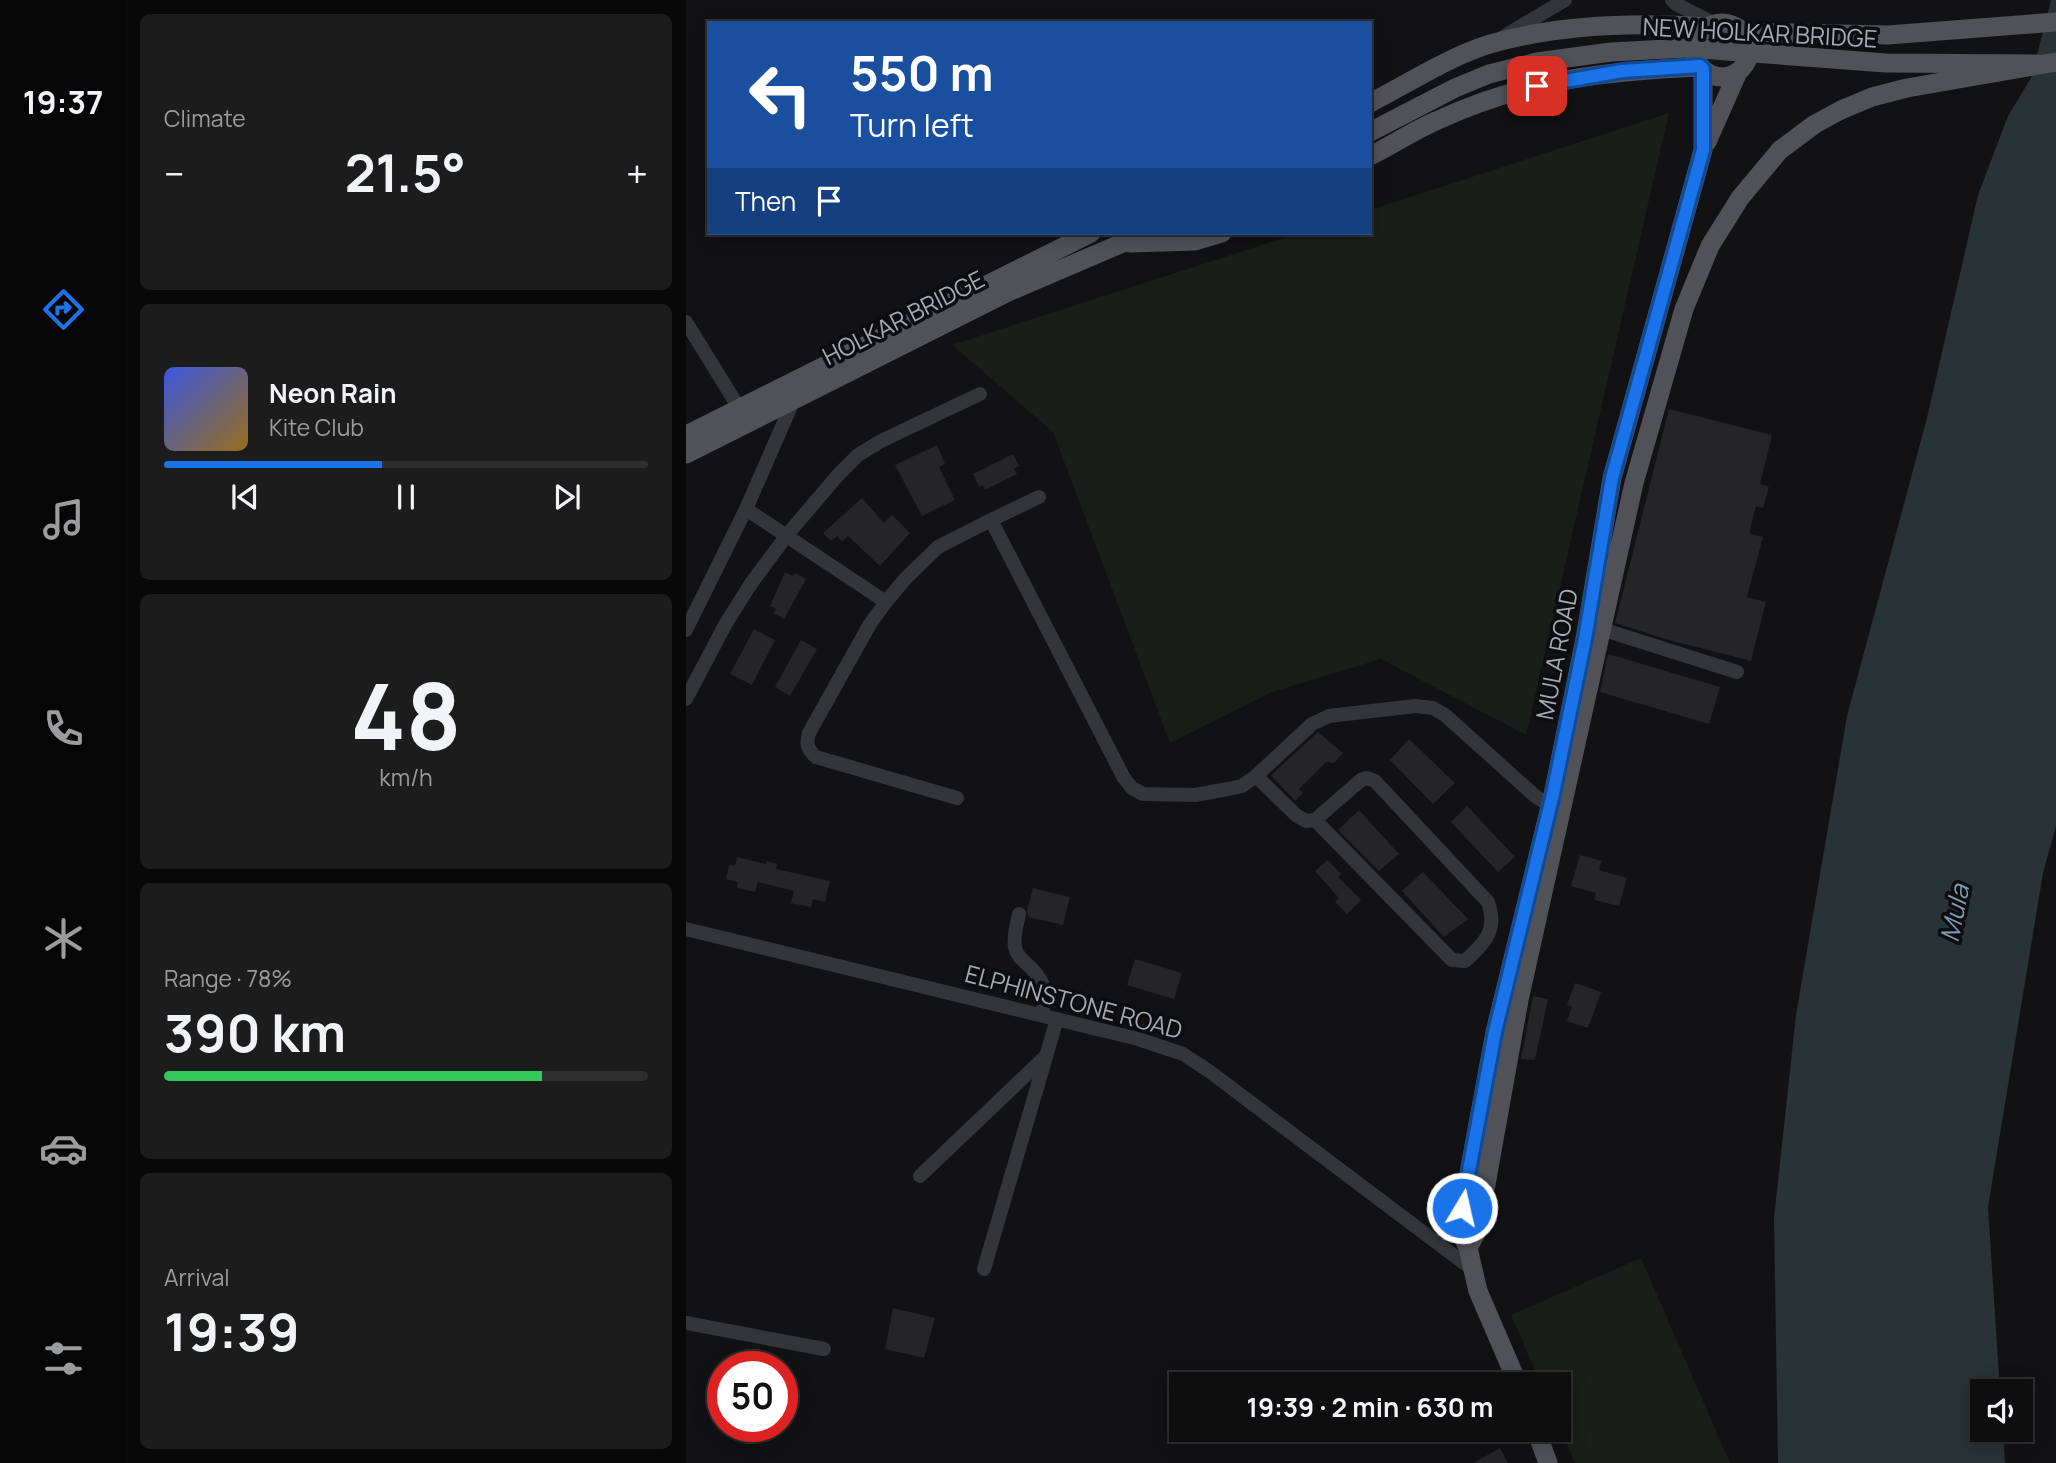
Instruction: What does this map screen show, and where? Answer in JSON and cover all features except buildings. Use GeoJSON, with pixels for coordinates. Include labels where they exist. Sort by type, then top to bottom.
{"type":"FeatureCollection","features":[{"type":"Feature","properties":{"kind":"main road"},"geometry":{"type":"LineString","coordinates":[[1742,32],[1888,35],[2056,22]]}},
{"type":"Feature","properties":{"kind":"main road"},"geometry":{"type":"LineString","coordinates":[[1372,102],[1444,64],[1490,45],[1553,32],[1611,26],[1730,24],[1747,38],[1749,53],[1703,150]]}},
{"type":"Feature","properties":{"kind":"main road"},"geometry":{"type":"LineString","coordinates":[[1712,26],[1702,32],[1696,45],[1697,60],[1702,68],[1716,77],[1731,76],[1738,72]]}},
{"type":"Feature","properties":{"kind":"main road","name":"NEW HOLKAR BRIDGE"},"geometry":{"type":"LineString","coordinates":[[1372,131],[1455,88],[1489,74],[1537,62],[1611,52],[1687,48],[1886,63],[2047,63]]}},
{"type":"Feature","properties":{"kind":"main road","name":"NEW HOLKAR BRIDGE"},"geometry":{"type":"LineString","coordinates":[[1620,515],[1648,436],[1684,309],[1698,270],[1740,198],[1780,150],[1815,124],[1872,97],[1907,88],[2047,63]]}},
{"type":"Feature","properties":{"kind":"main road"},"geometry":{"type":"LineString","coordinates":[[1372,155],[1436,121],[1510,93],[1564,79],[1622,71],[1702,68]]}},
{"type":"Feature","properties":{"kind":"main road","name":"MULA ROAD"},"geometry":{"type":"LineString","coordinates":[[1513,1372],[1478,1291],[1468,1248],[1478,1229],[1497,1070],[1620,515],[1612,478],[1703,150],[1702,68]]}},
{"type":"Feature","properties":{"kind":"main road"},"geometry":{"type":"LineString","coordinates":[[686,435],[739,408],[793,390],[1084,235]]}},
{"type":"Feature","properties":{"kind":"main road","name":"HOLKAR BRIDGE"},"geometry":{"type":"LineString","coordinates":[[686,454],[793,390],[1140,235]]}},
{"type":"Feature","properties":{"kind":"main road"},"geometry":{"type":"LineString","coordinates":[[1118,243],[1195,241],[1215,235]]}},
{"type":"Feature","properties":{"kind":"main road"},"geometry":{"type":"LineString","coordinates":[[1540,1442],[1548,1463]]}},
{"type":"Feature","properties":{"kind":"street"},"geometry":{"type":"LineString","coordinates":[[1490,45],[1540,6],[1565,0]]}},
{"type":"Feature","properties":{"kind":"street"},"geometry":{"type":"LineString","coordinates":[[1672,0],[1712,26]]}},
{"type":"Feature","properties":{"kind":"street"},"geometry":{"type":"LineString","coordinates":[[686,322],[739,408]]}},
{"type":"Feature","properties":{"kind":"street"},"geometry":{"type":"LineString","coordinates":[[686,630],[746,509],[793,390]]}},
{"type":"Feature","properties":{"kind":"street"},"geometry":{"type":"LineString","coordinates":[[686,699],[744,595],[787,535],[838,475],[858,456],[891,435],[980,394]]}},
{"type":"Feature","properties":{"kind":"street"},"geometry":{"type":"LineString","coordinates":[[957,797],[816,757],[808,750],[806,742],[870,624],[905,579],[938,547],[1040,497]]}},
{"type":"Feature","properties":{"kind":"street"},"geometry":{"type":"LineString","coordinates":[[746,509],[886,602]]}},
{"type":"Feature","properties":{"kind":"street"},"geometry":{"type":"LineString","coordinates":[[990,520],[1124,778],[1132,788],[1143,794],[1195,795],[1242,786],[1312,724],[1329,716],[1424,707],[1433,708],[1445,715],[1534,795],[1556,810]]}},
{"type":"Feature","properties":{"kind":"street"},"geometry":{"type":"LineString","coordinates":[[1594,627],[1737,672]]}},
{"type":"Feature","properties":{"kind":"street"},"geometry":{"type":"LineString","coordinates":[[1256,776],[1296,815],[1306,821],[1315,820],[1361,780],[1367,778],[1374,781],[1488,902],[1493,914],[1486,941],[1465,961],[1452,960],[1315,820]]}},
{"type":"Feature","properties":{"kind":"street"},"geometry":{"type":"LineString","coordinates":[[1019,914],[1015,949],[1044,986],[1046,998],[1041,1015]]}},
{"type":"Feature","properties":{"kind":"street","name":"ELPHINSTONE ROAD"},"geometry":{"type":"LineString","coordinates":[[686,929],[1138,1039],[1182,1054],[1209,1071],[1472,1269]]}},
{"type":"Feature","properties":{"kind":"street"},"geometry":{"type":"LineString","coordinates":[[984,1269],[1057,1019]]}},
{"type":"Feature","properties":{"kind":"street"},"geometry":{"type":"LineString","coordinates":[[920,1176],[1046,1055]]}},
{"type":"Feature","properties":{"kind":"street"},"geometry":{"type":"LineString","coordinates":[[686,1323],[824,1349]]}},
{"type":"Feature","properties":{"kind":"shaded area"},"geometry":{"type":"Polygon","coordinates":[[[1669,113],[1526,735],[1381,659],[1272,692],[1170,743],[1053,432],[952,345],[1293,235],[1372,235],[1372,209],[1669,113]]]}},
{"type":"Feature","properties":{"kind":"shaded area"},"geometry":{"type":"Polygon","coordinates":[[[1641,1258],[1730,1463],[1575,1463],[1566,1442],[1571,1442],[1571,1372],[1536,1372],[1511,1315],[1641,1258]]]}},
{"type":"Feature","properties":{"kind":"water","name":"Mula"},"geometry":{"type":"Polygon","coordinates":[[[2051,0],[2056,0],[2056,826],[2043,873],[1988,1207],[1999,1379],[1970,1379],[1970,1442],[2004,1442],[2005,1463],[1778,1463],[1774,1218],[1796,1015],[1847,716],[1927,418],[1978,195],[2008,116],[2031,78],[2051,0]]]}},
{"type":"Feature","properties":{"kind":"route"},"geometry":{"type":"LineString","coordinates":[[1462,1208],[1495,1032],[1553,794],[1585,639],[1612,478],[1703,150],[1703,69],[1700,66],[1622,71],[1564,79],[1537,86]]}}]}
